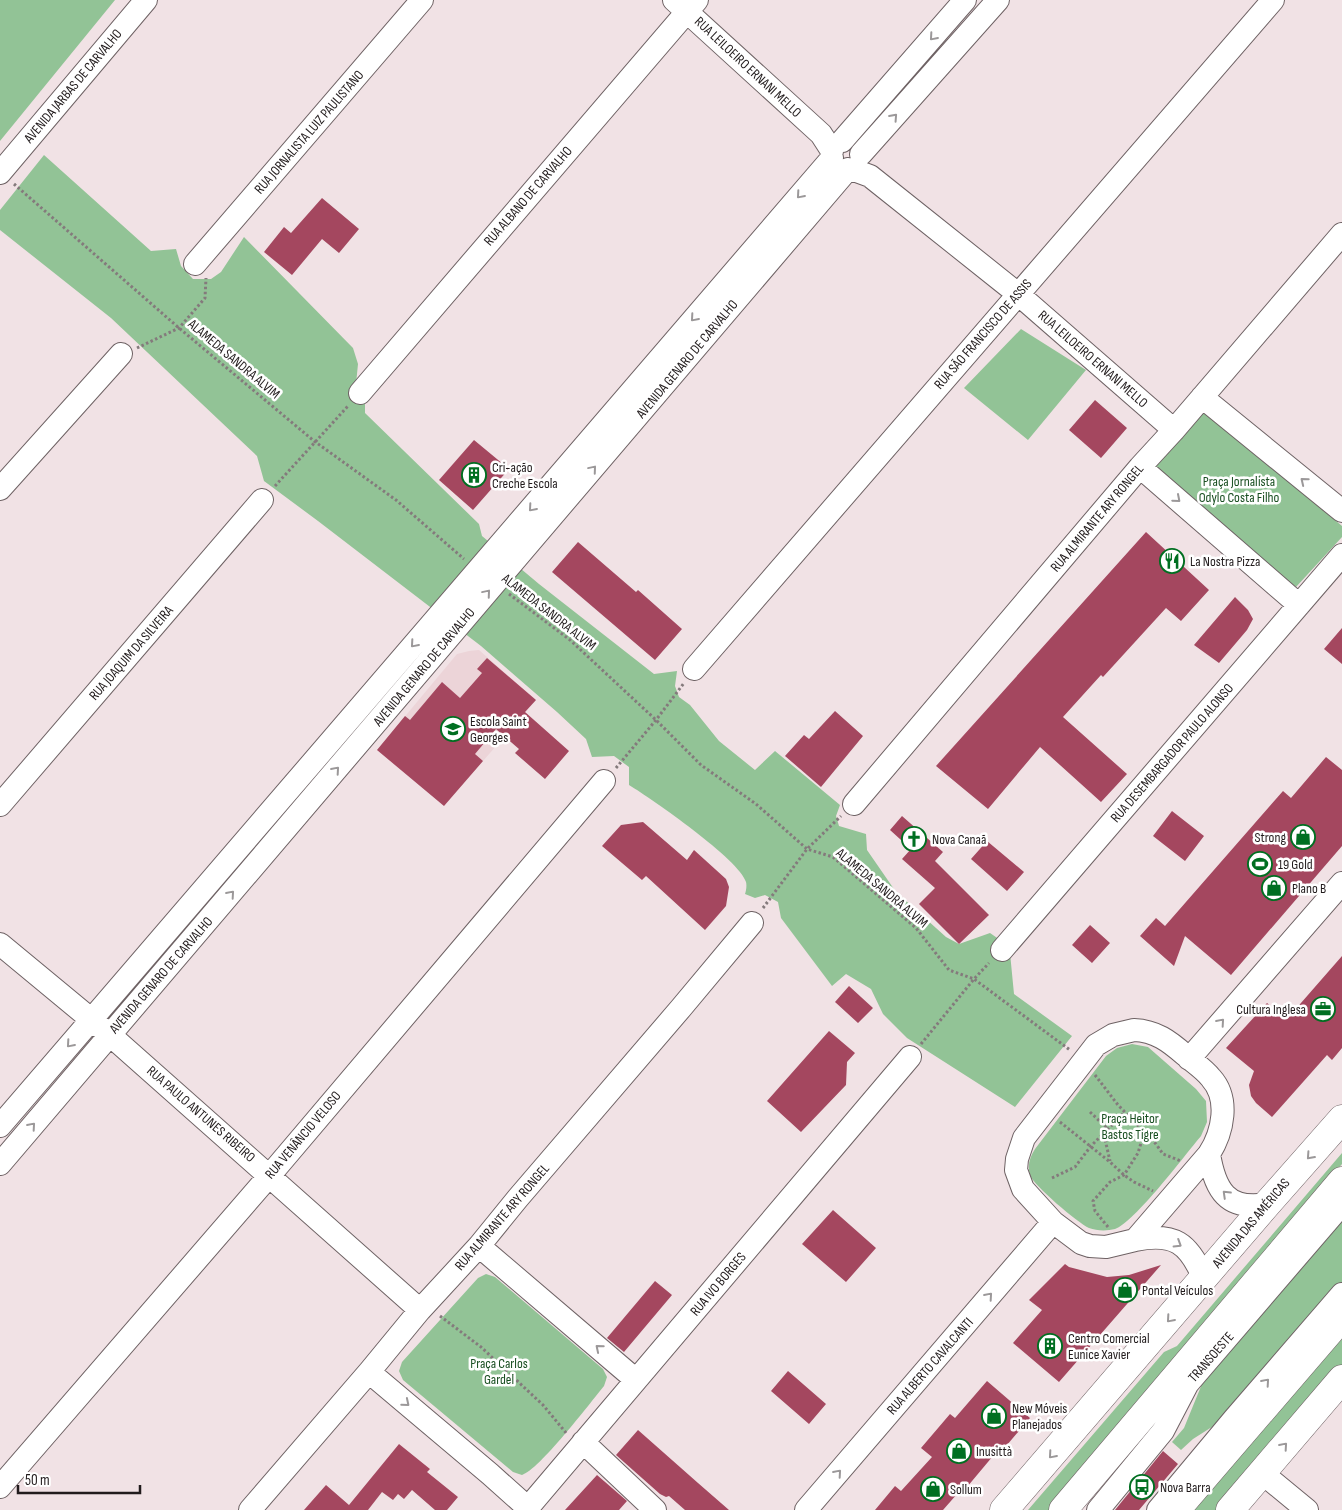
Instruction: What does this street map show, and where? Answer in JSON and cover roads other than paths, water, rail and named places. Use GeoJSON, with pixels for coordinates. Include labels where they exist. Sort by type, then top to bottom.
{"type":"FeatureCollection","features":[{"type":"Feature","properties":{"kind":"main road","name":"AVENIDA DAS AMÉRICAS"},"geometry":{"type":"LineString","coordinates":[[1004,1510],[1342,1119]]}},
{"type":"Feature","properties":{"kind":"main road"},"geometry":{"type":"LineString","coordinates":[[1063,1510],[1341,1185]]}},
{"type":"Feature","properties":{"kind":"main road"},"geometry":{"type":"LineString","coordinates":[[1176,1510],[1342,1317]]}},
{"type":"Feature","properties":{"kind":"main road"},"geometry":{"type":"LineString","coordinates":[[1230,1510],[1342,1379]]}},
{"type":"Feature","properties":{"kind":"street","name":"AVENIDA JARBAS DE CARVALHO"},"geometry":{"type":"LineString","coordinates":[[0,172],[146,0]]}},
{"type":"Feature","properties":{"kind":"street","name":"RUA JORNALISTA LUIZ PAULISTANO"},"geometry":{"type":"LineString","coordinates":[[195,264],[422,0]]}},
{"type":"Feature","properties":{"kind":"street","name":"AVENIDA GENARO DE CARVALHO"},"geometry":{"type":"LineString","coordinates":[[0,1164],[518,558],[846,156],[965,0]]}},
{"type":"Feature","properties":{"kind":"street","name":"AVENIDA GENARO DE CARVALHO"},"geometry":{"type":"LineString","coordinates":[[0,1126],[500,544],[846,156],[998,0]]}},
{"type":"Feature","properties":{"kind":"street","name":"RUA SÃO FRANCISCO DE ASSIS"},"geometry":{"type":"LineString","coordinates":[[694,669],[1272,0]]}},
{"type":"Feature","properties":{"kind":"street","name":"RUA LEILOEIRO ERNANI MELLO"},"geometry":{"type":"LineString","coordinates":[[686,4],[846,156],[1018,294],[1174,430]]}},
{"type":"Feature","properties":{"kind":"street","name":"RUA ALBANO DE CARVALHO"},"geometry":{"type":"LineString","coordinates":[[360,392],[686,4]]}},
{"type":"Feature","properties":{"kind":"street","name":"RUA ALMIRANTE ARY RONGEL"},"geometry":{"type":"LineString","coordinates":[[854,804],[1140,467],[1342,234]]}},
{"type":"Feature","properties":{"kind":"street"},"geometry":{"type":"LineString","coordinates":[[0,489],[121,354]]}},
{"type":"Feature","properties":{"kind":"street"},"geometry":{"type":"LineString","coordinates":[[1202,397],[1342,512]]}},
{"type":"Feature","properties":{"kind":"street"},"geometry":{"type":"LineString","coordinates":[[1140,467],[1299,605]]}},
{"type":"Feature","properties":{"kind":"street","name":"RUA JOAQUIM DA SILVEIRA"},"geometry":{"type":"LineString","coordinates":[[0,805],[262,500]]}},
{"type":"Feature","properties":{"kind":"street"},"geometry":{"type":"LineString","coordinates":[[500,544],[499,548],[502,557],[510,561],[518,558]]}},
{"type":"Feature","properties":{"kind":"street","name":"RUA DESEMBARGADOR PAULO ALONSO"},"geometry":{"type":"LineString","coordinates":[[1002,950],[1299,605],[1340,563]]}},
{"type":"Feature","properties":{"kind":"street"},"geometry":{"type":"LineString","coordinates":[[441,614],[445,611],[453,612],[460,620],[460,626]]}},
{"type":"Feature","properties":{"kind":"street","name":"RUA VENÂNCIO VELOSO"},"geometry":{"type":"LineString","coordinates":[[0,1487],[270,1175],[604,782]]}},
{"type":"Feature","properties":{"kind":"street"},"geometry":{"type":"LineString","coordinates":[[1189,1059],[1342,883]]}},
{"type":"Feature","properties":{"kind":"street","name":"RUA ALMIRANTE ARY RONGEL"},"geometry":{"type":"LineString","coordinates":[[250,1510],[420,1310],[479,1246],[752,923]]}},
{"type":"Feature","properties":{"kind":"street","name":"RUA PAULO ANTUNES RIBEIRO"},"geometry":{"type":"LineString","coordinates":[[0,944],[92,1019],[420,1310]]}},
{"type":"Feature","properties":{"kind":"street"},"geometry":{"type":"LineString","coordinates":[[1135,1240],[1217,1142],[1222,1120],[1221,1099],[1212,1078],[1166,1039],[1150,1032],[1134,1030],[1124,1031],[1096,1045],[1024,1138],[1016,1170],[1023,1189],[1053,1222],[1081,1243],[1106,1248],[1152,1236],[1168,1238],[1180,1244],[1191,1254],[1198,1263],[1204,1279]]}},
{"type":"Feature","properties":{"kind":"street","name":"RUA IVO BORGES"},"geometry":{"type":"LineString","coordinates":[[527,1509],[910,1057]]}},
{"type":"Feature","properties":{"kind":"street"},"geometry":{"type":"LineString","coordinates":[[1203,1161],[1212,1172],[1225,1195],[1243,1206],[1267,1204]]}},
{"type":"Feature","properties":{"kind":"street","name":"TRANSOESTE"},"geometry":{"type":"LineString","coordinates":[[1079,1510],[1187,1385],[1341,1185]]}},
{"type":"Feature","properties":{"kind":"street","name":"RUA ALBERTO CAVALCANTI"},"geometry":{"type":"LineString","coordinates":[[806,1510],[1053,1222]]}},
{"type":"Feature","properties":{"kind":"street"},"geometry":{"type":"LineString","coordinates":[[479,1246],[636,1380]]}},
{"type":"Feature","properties":{"kind":"street"},"geometry":{"type":"LineString","coordinates":[[1158,1510],[1342,1294]]}},
{"type":"Feature","properties":{"kind":"street"},"geometry":{"type":"LineString","coordinates":[[369,1372],[490,1474],[527,1509]]}},
{"type":"Feature","properties":{"kind":"street"},"geometry":{"type":"LineString","coordinates":[[1098,1510],[1163,1431],[1187,1385]]}},
{"type":"Feature","properties":{"kind":"street"},"geometry":{"type":"LineString","coordinates":[[1143,1510],[1194,1451],[1234,1419]]}},
{"type":"Feature","properties":{"kind":"street"},"geometry":{"type":"LineString","coordinates":[[583,1442],[655,1510]]}},
{"type":"Feature","properties":{"kind":"street"},"geometry":{"type":"LineString","coordinates":[[1262,1473],[1303,1509]]}},
{"type":"Feature","properties":{"kind":"place","name":"Cri-ação Creche Escola"},"geometry":{"type":"Point","coordinates":[474,475]}},
{"type":"Feature","properties":{"kind":"place","name":"La Nostra Pizza"},"geometry":{"type":"Point","coordinates":[1172,561]}},
{"type":"Feature","properties":{"kind":"place","name":"Escola Saint Georges"},"geometry":{"type":"Point","coordinates":[453,729]}},
{"type":"Feature","properties":{"kind":"place","name":"Strong"},"geometry":{"type":"Point","coordinates":[1303,837]}},
{"type":"Feature","properties":{"kind":"place","name":"Nova Canaã"},"geometry":{"type":"Point","coordinates":[914,839]}},
{"type":"Feature","properties":{"kind":"place","name":"19 Gold"},"geometry":{"type":"Point","coordinates":[1260,864]}},
{"type":"Feature","properties":{"kind":"place","name":"Plano B"},"geometry":{"type":"Point","coordinates":[1274,888]}},
{"type":"Feature","properties":{"kind":"place","name":"Cultura Inglesa"},"geometry":{"type":"Point","coordinates":[1323,1009]}},
{"type":"Feature","properties":{"kind":"place","name":"Pontal Veículos"},"geometry":{"type":"Point","coordinates":[1125,1290]}},
{"type":"Feature","properties":{"kind":"place","name":"Centro Comercial Eunice Xavier"},"geometry":{"type":"Point","coordinates":[1050,1346]}},
{"type":"Feature","properties":{"kind":"place","name":"New Móveis Planejados"},"geometry":{"type":"Point","coordinates":[994,1416]}},
{"type":"Feature","properties":{"kind":"place","name":"Inusittà"},"geometry":{"type":"Point","coordinates":[959,1451]}},
{"type":"Feature","properties":{"kind":"place","name":"Nova Barra"},"geometry":{"type":"Point","coordinates":[1142,1487]}},
{"type":"Feature","properties":{"kind":"place","name":"Sollum"},"geometry":{"type":"Point","coordinates":[933,1489]}},
{"type":"Feature","properties":{"kind":"park label","name":"Praça Jornalista Odylo Costa Filho"},"geometry":{"type":"Point","coordinates":[1239,490]}},
{"type":"Feature","properties":{"kind":"park label","name":"Praça Heitor Bastos Tigre"},"geometry":{"type":"Point","coordinates":[1130,1126]}},
{"type":"Feature","properties":{"kind":"park label","name":"Praça Carlos Gardel"},"geometry":{"type":"Point","coordinates":[499,1372]}}]}
